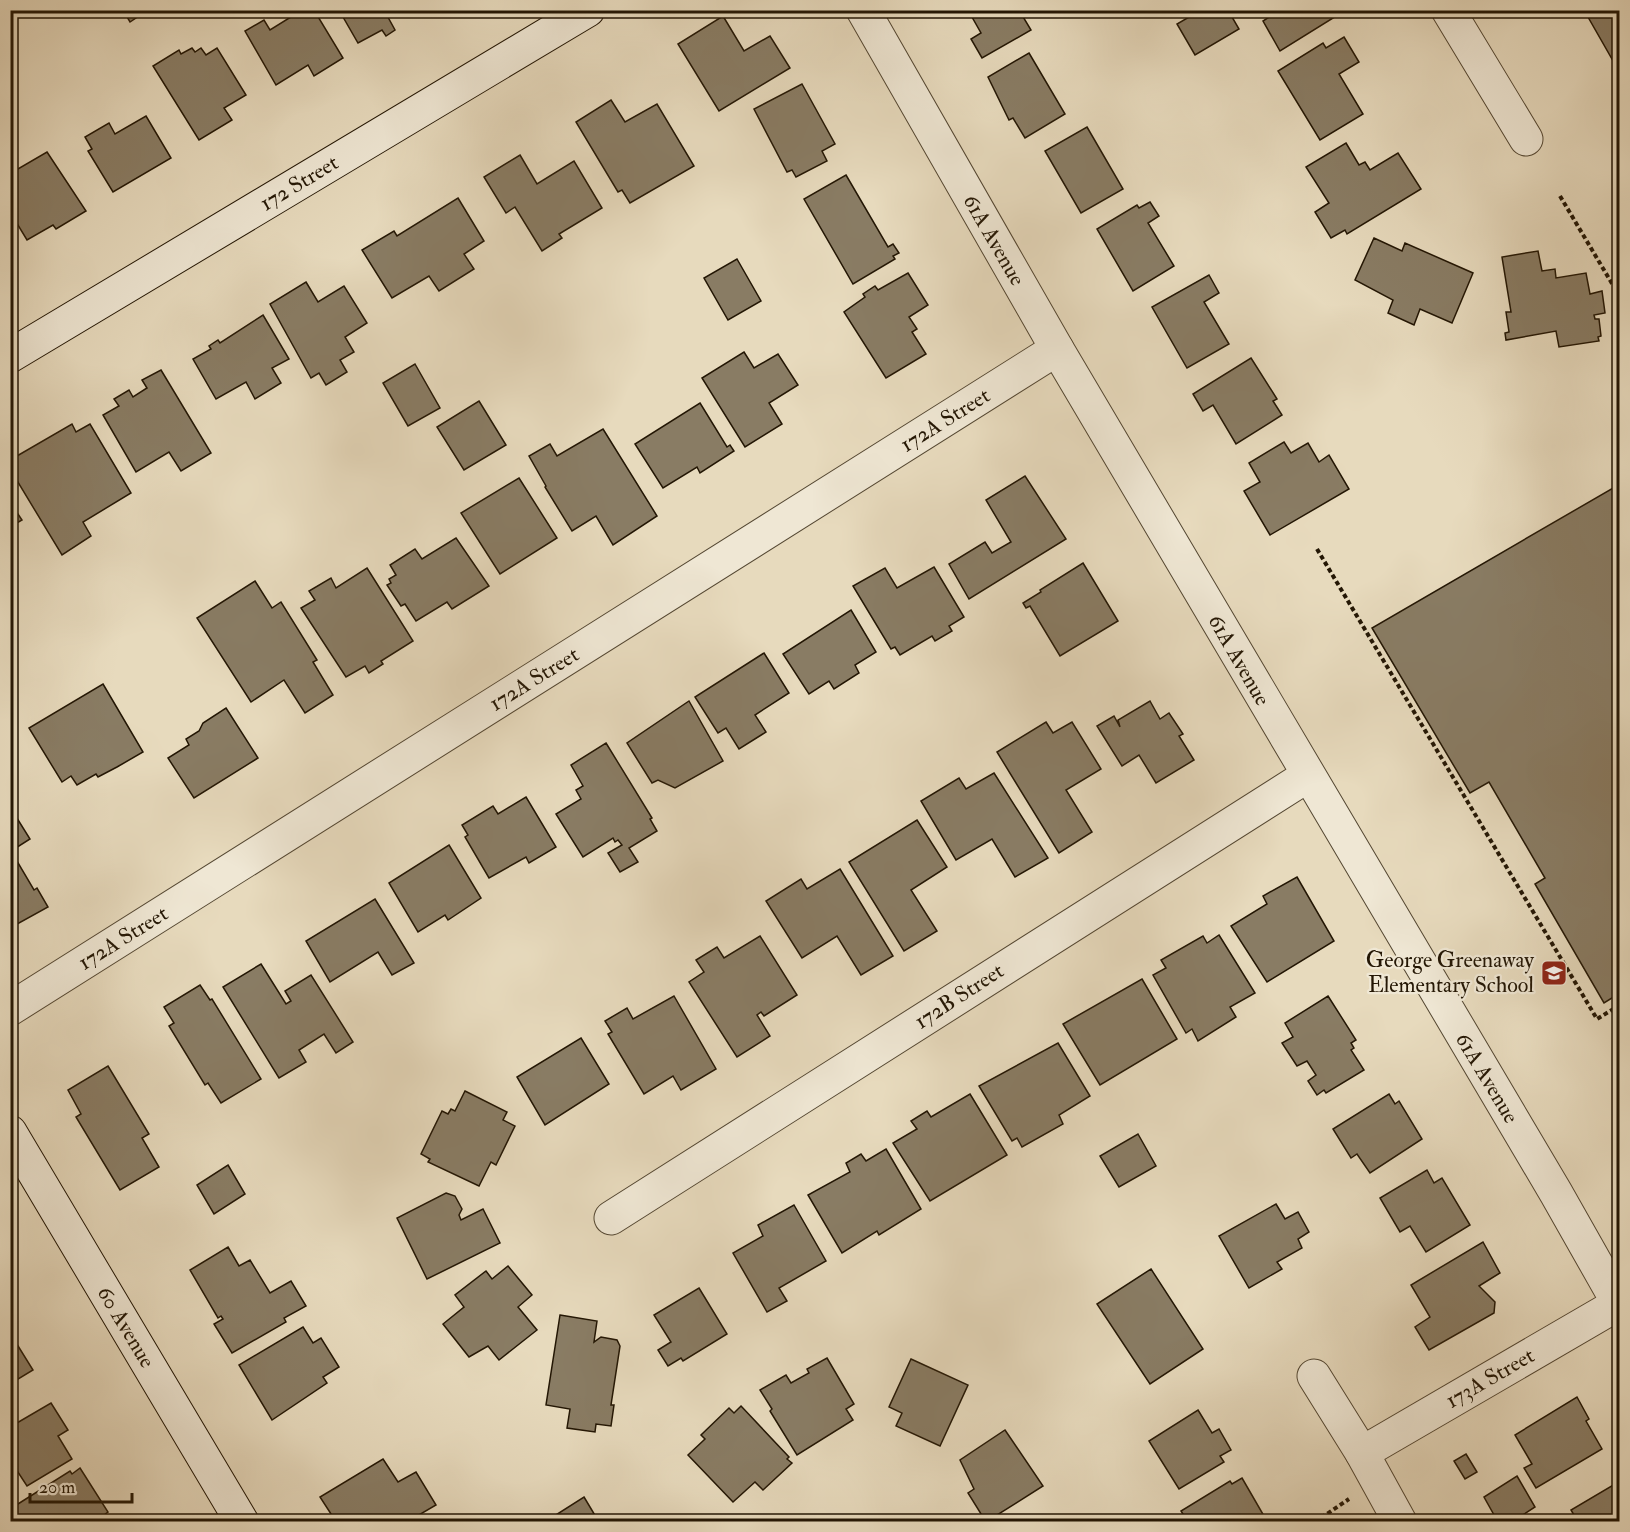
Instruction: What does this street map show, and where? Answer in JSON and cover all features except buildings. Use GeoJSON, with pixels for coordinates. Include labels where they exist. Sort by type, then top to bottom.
{"type":"FeatureCollection","features":[{"type":"Feature","properties":{"kind":"street","name":"172 Street"},"geometry":{"type":"LineString","coordinates":[[10,356],[588,10]]}},
{"type":"Feature","properties":{"kind":"street","name":"61A Avenue"},"geometry":{"type":"LineString","coordinates":[[863,10],[1057,349],[1307,776],[1550,1183],[1619,1305]]}},
{"type":"Feature","properties":{"kind":"street"},"geometry":{"type":"LineString","coordinates":[[1448,10],[1526,139]]}},
{"type":"Feature","properties":{"kind":"street","name":"172A Street"},"geometry":{"type":"LineString","coordinates":[[10,1009],[1057,349]]}},
{"type":"Feature","properties":{"kind":"street","name":"172B Street"},"geometry":{"type":"LineString","coordinates":[[611,1218],[1307,776]]}},
{"type":"Feature","properties":{"kind":"street","name":"60 Avenue"},"geometry":{"type":"LineString","coordinates":[[10,1132],[242,1521]]}},
{"type":"Feature","properties":{"kind":"street","name":"173A Street"},"geometry":{"type":"LineString","coordinates":[[1362,1453],[1619,1305]]}},
{"type":"Feature","properties":{"kind":"street"},"geometry":{"type":"LineString","coordinates":[[1314,1376],[1362,1453],[1400,1521]]}},
{"type":"Feature","properties":{"kind":"path"},"geometry":{"type":"LineString","coordinates":[[1560,196],[1620,297]]}},
{"type":"Feature","properties":{"kind":"path"},"geometry":{"type":"LineString","coordinates":[[1317,549],[1597,1019],[1620,1005]]}},
{"type":"Feature","properties":{"kind":"path"},"geometry":{"type":"LineString","coordinates":[[1315,1521],[1350,1498]]}},
{"type":"Feature","properties":{"kind":"place","name":"George Greenaway Elementary School"},"geometry":{"type":"Point","coordinates":[1554,973]}}]}
